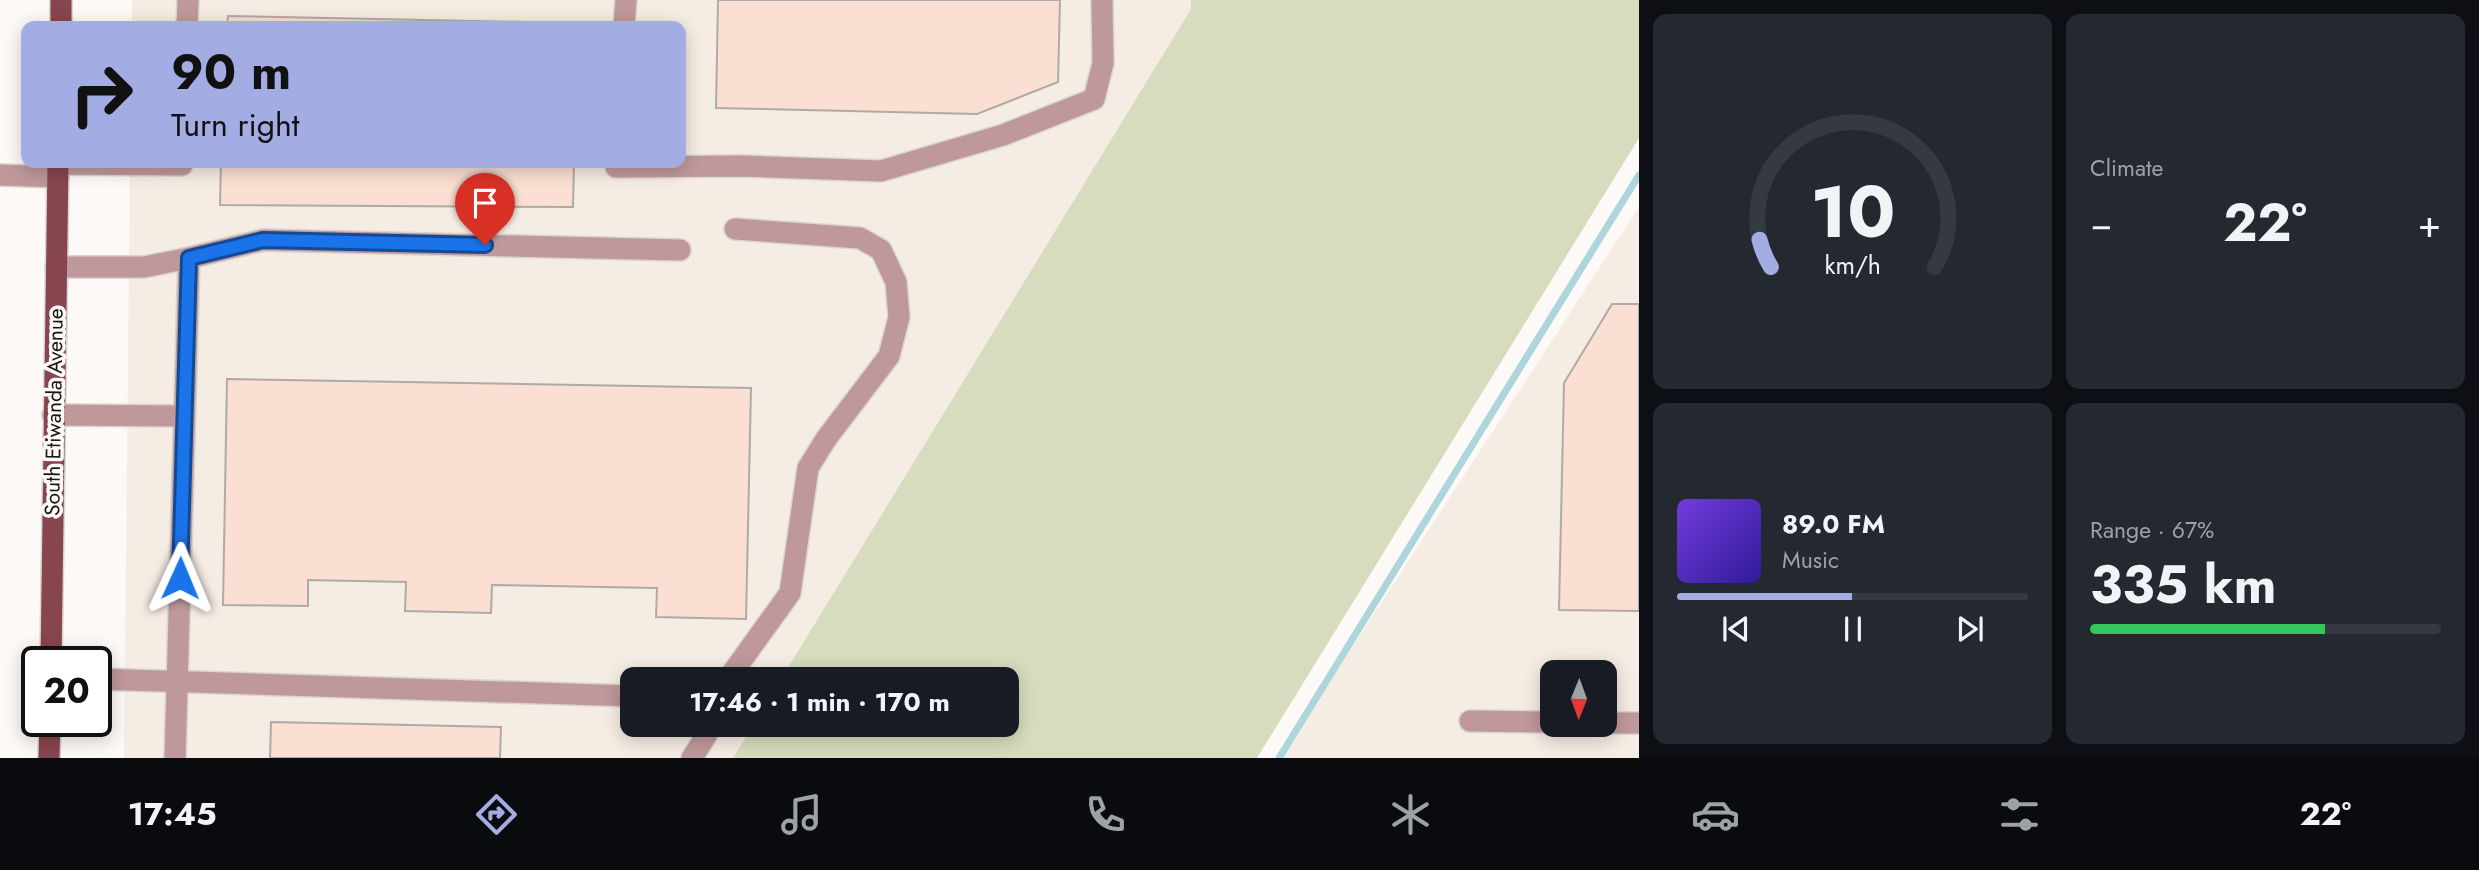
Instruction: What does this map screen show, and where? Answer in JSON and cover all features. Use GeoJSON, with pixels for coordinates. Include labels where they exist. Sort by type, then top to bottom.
{"type":"FeatureCollection","features":[{"type":"Feature","properties":{"kind":"main road"},"geometry":{"type":"LineString","coordinates":[[61,0],[61,21]]}},
{"type":"Feature","properties":{"kind":"main road","name":"South Etiwanda Avenue"},"geometry":{"type":"LineString","coordinates":[[51,646],[58,168]]}},
{"type":"Feature","properties":{"kind":"main road"},"geometry":{"type":"LineString","coordinates":[[49,758],[50,737]]}},
{"type":"Feature","properties":{"kind":"lane"},"geometry":{"type":"LineString","coordinates":[[187,21],[188,0]]}},
{"type":"Feature","properties":{"kind":"lane"},"geometry":{"type":"LineString","coordinates":[[624,21],[626,0]]}},
{"type":"Feature","properties":{"kind":"lane"},"geometry":{"type":"LineString","coordinates":[[686,166],[881,171],[1003,135],[1094,99],[1103,63],[1102,0]]}},
{"type":"Feature","properties":{"kind":"lane"},"geometry":{"type":"LineString","coordinates":[[0,175],[58,168]]}},
{"type":"Feature","properties":{"kind":"lane"},"geometry":{"type":"LineString","coordinates":[[735,229],[860,238],[881,250],[896,282],[899,317],[889,356],[826,439],[808,468],[790,593],[737,667]]}},
{"type":"Feature","properties":{"kind":"lane"},"geometry":{"type":"LineString","coordinates":[[56,267],[144,267],[263,240],[680,250]]}},
{"type":"Feature","properties":{"kind":"lane"},"geometry":{"type":"LineString","coordinates":[[175,758],[189,258]]}},
{"type":"Feature","properties":{"kind":"lane"},"geometry":{"type":"LineString","coordinates":[[53,415],[184,416]]}},
{"type":"Feature","properties":{"kind":"lane"},"geometry":{"type":"LineString","coordinates":[[112,680],[620,696]]}},
{"type":"Feature","properties":{"kind":"lane"},"geometry":{"type":"LineString","coordinates":[[1470,721],[1540,722]]}},
{"type":"Feature","properties":{"kind":"lane"},"geometry":{"type":"LineString","coordinates":[[1617,723],[1639,723]]}},
{"type":"Feature","properties":{"kind":"lane"},"geometry":{"type":"LineString","coordinates":[[692,758],[705,737]]}},
{"type":"Feature","properties":{"kind":"shaded area"},"geometry":{"type":"Polygon","coordinates":[[[132,0],[1191,0],[1191,9],[788,667],[620,667],[620,737],[746,737],[733,758],[124,758],[130,168],[686,168],[686,21],[132,21],[132,0]]]}},
{"type":"Feature","properties":{"kind":"shaded area"},"geometry":{"type":"Polygon","coordinates":[[[1639,207],[1639,758],[1280,758],[1639,207]]]}},
{"type":"Feature","properties":{"kind":"green space"},"geometry":{"type":"Polygon","coordinates":[[[1191,0],[1639,0],[1639,138],[1257,758],[733,758],[746,737],[1019,737],[1019,667],[788,667],[1191,9],[1191,0]]]}},
{"type":"Feature","properties":{"kind":"building"},"geometry":{"type":"Polygon","coordinates":[[[718,0],[1060,0],[1058,82],[977,114],[716,108],[718,0]]]}},
{"type":"Feature","properties":{"kind":"building"},"geometry":{"type":"Polygon","coordinates":[[[228,16],[477,21],[228,21],[228,16]]]}},
{"type":"Feature","properties":{"kind":"building"},"geometry":{"type":"Polygon","coordinates":[[[221,168],[574,168],[573,207],[220,205],[221,168]]]}},
{"type":"Feature","properties":{"kind":"building"},"geometry":{"type":"Polygon","coordinates":[[[1612,304],[1639,304],[1639,611],[1559,610],[1564,383],[1612,304]]]}},
{"type":"Feature","properties":{"kind":"building"},"geometry":{"type":"Polygon","coordinates":[[[227,379],[751,388],[746,619],[656,617],[657,588],[492,585],[491,613],[405,611],[406,582],[308,580],[308,606],[223,605],[227,379]]]}},
{"type":"Feature","properties":{"kind":"building"},"geometry":{"type":"Polygon","coordinates":[[[271,722],[501,727],[500,758],[270,758],[271,722]]]}},
{"type":"Feature","properties":{"kind":"waterway"},"geometry":{"type":"LineString","coordinates":[[1279,758],[1639,175]]}},
{"type":"Feature","properties":{"kind":"route"},"geometry":{"type":"LineString","coordinates":[[180,578],[189,258],[263,240],[485,245]]}}]}
